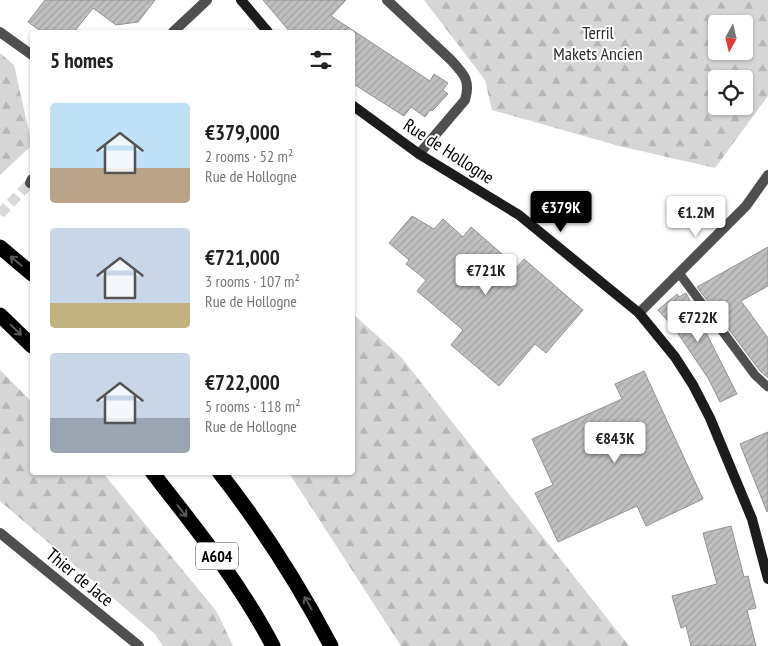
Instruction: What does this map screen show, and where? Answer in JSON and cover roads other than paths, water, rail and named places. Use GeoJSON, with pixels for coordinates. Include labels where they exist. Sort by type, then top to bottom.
{"type":"FeatureCollection","features":[{"type":"Feature","properties":{"kind":"highway"},"geometry":{"type":"LineString","coordinates":[[0,247],[30,272]]}},
{"type":"Feature","properties":{"kind":"highway"},"geometry":{"type":"LineString","coordinates":[[0,315],[30,344]]}},
{"type":"Feature","properties":{"kind":"highway","name":"A604"},"geometry":{"type":"LineString","coordinates":[[154,475],[208,543],[273,646]]}},
{"type":"Feature","properties":{"kind":"highway"},"geometry":{"type":"LineString","coordinates":[[221,475],[248,509],[283,563],[308,602],[331,646]]}},
{"type":"Feature","properties":{"kind":"street"},"geometry":{"type":"LineString","coordinates":[[175,30],[207,0]]}},
{"type":"Feature","properties":{"kind":"street"},"geometry":{"type":"LineString","coordinates":[[241,0],[266,30]]}},
{"type":"Feature","properties":{"kind":"street"},"geometry":{"type":"LineString","coordinates":[[387,0],[451,60],[467,81],[468,90],[465,100],[419,154]]}},
{"type":"Feature","properties":{"kind":"street"},"geometry":{"type":"LineString","coordinates":[[0,32],[30,54]]}},
{"type":"Feature","properties":{"kind":"street","name":"Rue de Hollogne"},"geometry":{"type":"LineString","coordinates":[[355,107],[419,154],[519,215],[639,313],[694,385],[710,418],[752,519],[768,579]]}},
{"type":"Feature","properties":{"kind":"street"},"geometry":{"type":"LineString","coordinates":[[639,313],[746,206],[768,175]]}},
{"type":"Feature","properties":{"kind":"street","name":"Thier de Jace"},"geometry":{"type":"LineString","coordinates":[[0,533],[139,646]]}},
{"type":"Feature","properties":{"kind":"lane"},"geometry":{"type":"LineString","coordinates":[[679,273],[755,376],[768,387]]}},
{"type":"Feature","properties":{"kind":"tunnel"},"geometry":{"type":"LineString","coordinates":[[0,214],[30,183]]}},
{"type":"Feature","properties":{"kind":"park label","name":"Terril Makets Ancien"},"geometry":{"type":"Point","coordinates":[598,42]}}]}
